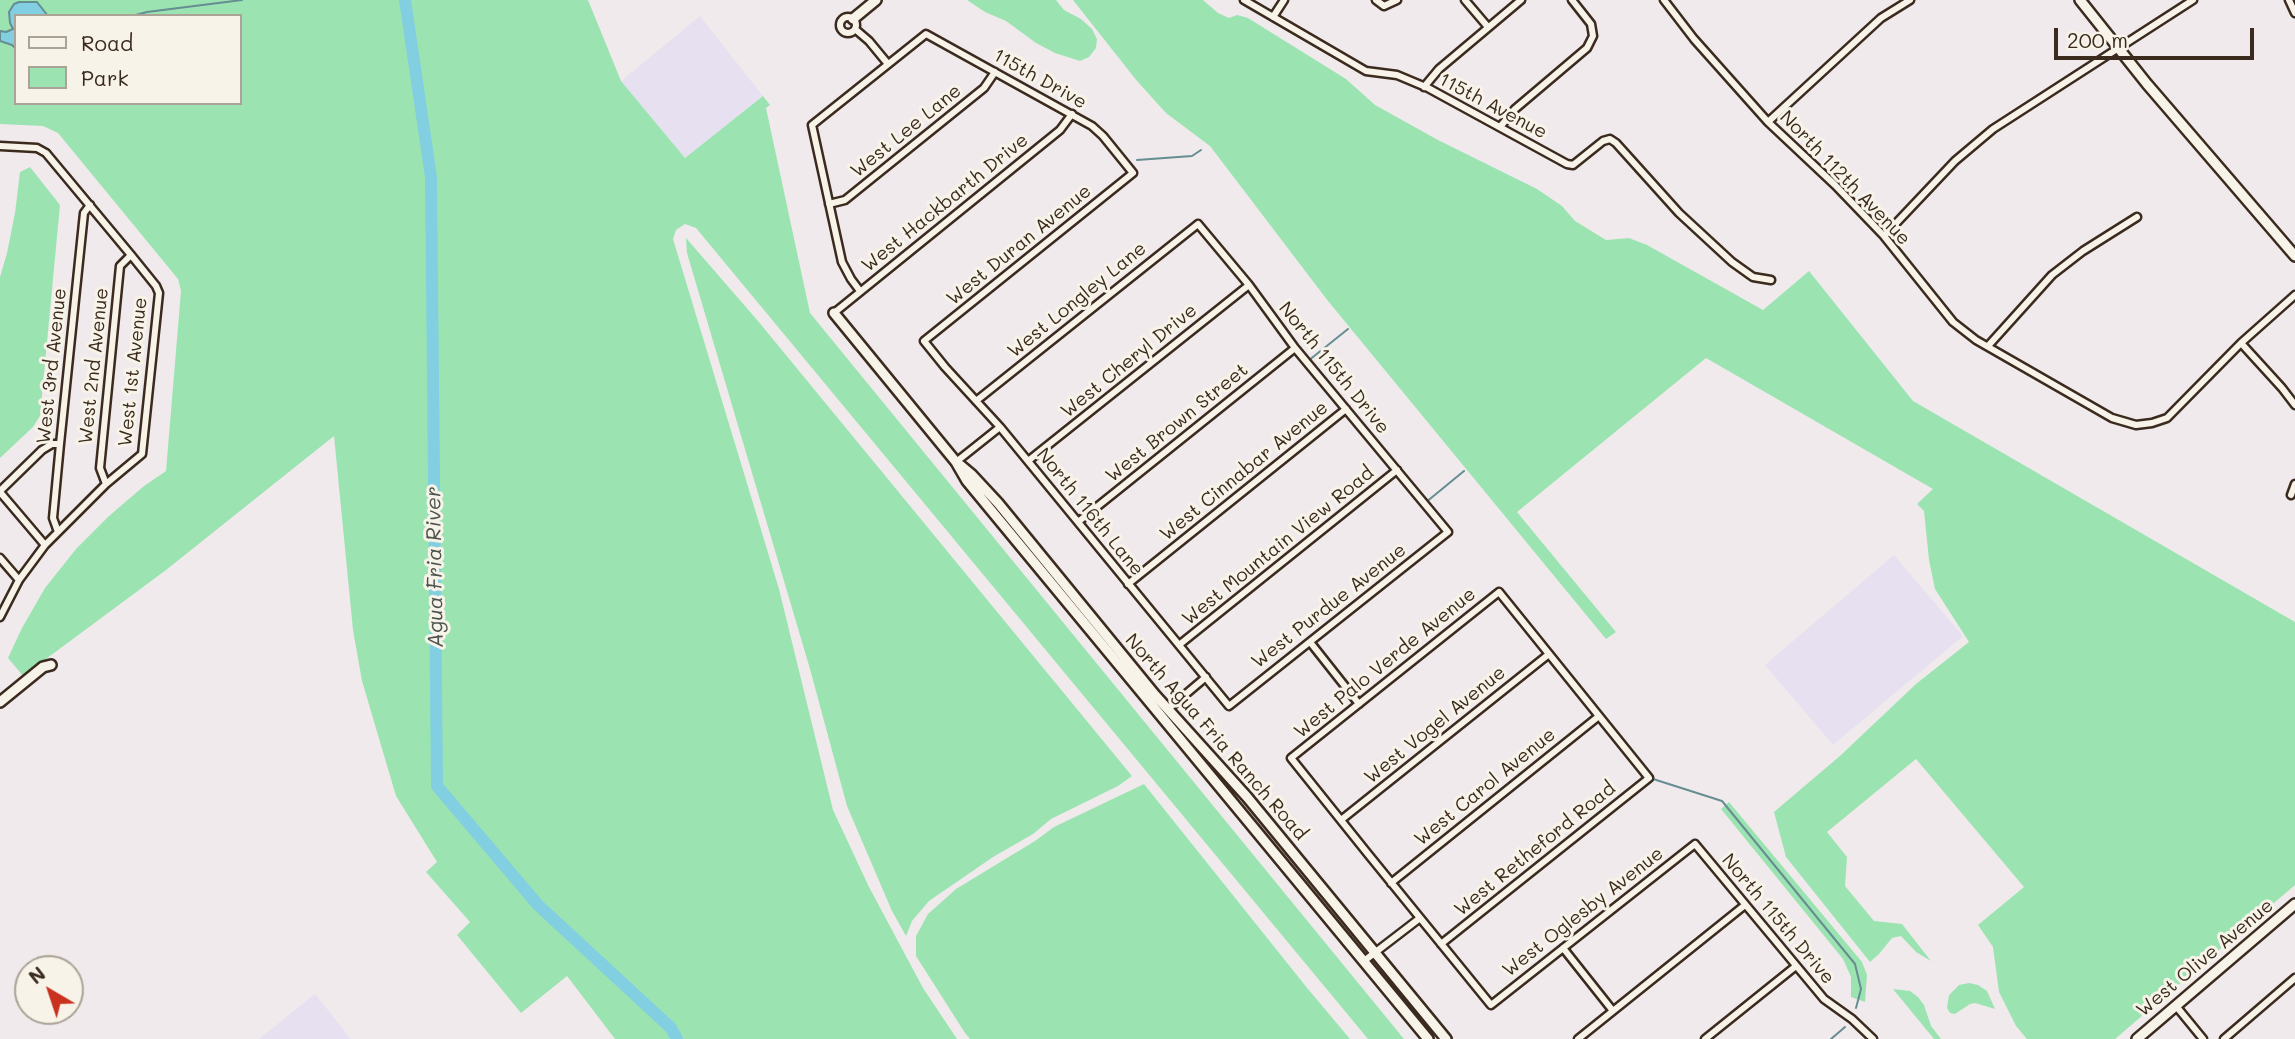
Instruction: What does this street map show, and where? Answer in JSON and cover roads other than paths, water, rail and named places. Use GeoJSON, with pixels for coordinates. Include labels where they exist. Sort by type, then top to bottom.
{"type":"FeatureCollection","features":[{"type":"Feature","properties":{"kind":"street"},"geometry":{"type":"LineString","coordinates":[[860,291],[850,279],[842,262],[812,125],[888,64],[854,24],[876,0]]}},
{"type":"Feature","properties":{"kind":"street","name":"115th Avenue"},"geometry":{"type":"LineString","coordinates":[[1244,0],[1366,71],[1396,75],[1424,87],[1567,164],[1573,165],[1609,139],[1616,143],[1679,213],[1732,262],[1753,277],[1771,280]]}},
{"type":"Feature","properties":{"kind":"street"},"geometry":{"type":"LineString","coordinates":[[1273,17],[1284,0]]}},
{"type":"Feature","properties":{"kind":"street"},"geometry":{"type":"LineString","coordinates":[[1376,0],[1384,6],[1396,0]]}},
{"type":"Feature","properties":{"kind":"street"},"geometry":{"type":"LineString","coordinates":[[1465,0],[1488,27]]}},
{"type":"Feature","properties":{"kind":"street"},"geometry":{"type":"LineString","coordinates":[[1424,87],[1439,69],[1521,0]]}},
{"type":"Feature","properties":{"kind":"street"},"geometry":{"type":"LineString","coordinates":[[1768,122],[1881,18],[1910,0]]}},
{"type":"Feature","properties":{"kind":"street"},"geometry":{"type":"LineString","coordinates":[[2080,0],[2295,256]]}},
{"type":"Feature","properties":{"kind":"street"},"geometry":{"type":"LineString","coordinates":[[1884,236],[1955,161],[1984,136],[2193,0]]}},
{"type":"Feature","properties":{"kind":"street"},"geometry":{"type":"LineString","coordinates":[[2289,0],[2295,13]]}},
{"type":"Feature","properties":{"kind":"street"},"geometry":{"type":"LineString","coordinates":[[1500,127],[1515,109],[1587,48],[1593,36],[1591,24],[1576,1]]}},
{"type":"Feature","properties":{"kind":"street","name":"North 112th Avenue"},"geometry":{"type":"LineString","coordinates":[[1666,1],[1768,122],[1884,236],[1953,322],[1988,346],[2121,422],[2136,425],[2166,418],[2241,343]]}},
{"type":"Feature","properties":{"kind":"street","name":"115th Drive"},"geometry":{"type":"LineString","coordinates":[[888,64],[926,34],[1072,114],[1099,132],[1133,173]]}},
{"type":"Feature","properties":{"kind":"street","name":"West Lee Lane"},"geometry":{"type":"LineString","coordinates":[[829,205],[845,200],[984,88],[995,72]]}},
{"type":"Feature","properties":{"kind":"street","name":"West Hackbarth Drive"},"geometry":{"type":"LineString","coordinates":[[834,313],[1060,130],[1072,114]]}},
{"type":"Feature","properties":{"kind":"street"},"geometry":{"type":"LineString","coordinates":[[0,146],[43,149],[131,255]]}},
{"type":"Feature","properties":{"kind":"street"},"geometry":{"type":"LineString","coordinates":[[1128,167],[1137,160]]}},
{"type":"Feature","properties":{"kind":"street","name":"West Duran Avenue"},"geometry":{"type":"LineString","coordinates":[[924,341],[1133,173]]}},
{"type":"Feature","properties":{"kind":"street","name":"West 3rd Avenue"},"geometry":{"type":"LineString","coordinates":[[58,532],[53,518],[60,444],[84,213],[90,205]]}},
{"type":"Feature","properties":{"kind":"street"},"geometry":{"type":"LineString","coordinates":[[1988,346],[2052,275],[2083,251],[2137,217]]}},
{"type":"Feature","properties":{"kind":"street","name":"North 115th Drive"},"geometry":{"type":"LineString","coordinates":[[1198,224],[1249,285],[1295,348],[1448,532]]}},
{"type":"Feature","properties":{"kind":"street","name":"West Longley Lane"},"geometry":{"type":"LineString","coordinates":[[976,401],[1198,224]]}},
{"type":"Feature","properties":{"kind":"street","name":"West 1st Avenue"},"geometry":{"type":"LineString","coordinates":[[0,617],[19,580],[45,545],[106,484],[142,454],[159,293],[131,255]]}},
{"type":"Feature","properties":{"kind":"street","name":"West 2nd Avenue"},"geometry":{"type":"LineString","coordinates":[[106,484],[100,468],[120,266],[131,255]]}},
{"type":"Feature","properties":{"kind":"street","name":"West Cheryl Drive"},"geometry":{"type":"LineString","coordinates":[[1028,461],[1249,285]]}},
{"type":"Feature","properties":{"kind":"street"},"geometry":{"type":"LineString","coordinates":[[2295,295],[2241,343],[2295,405]]}},
{"type":"Feature","properties":{"kind":"street","name":"North Agua Fria Ranch Road"},"geometry":{"type":"LineString","coordinates":[[834,313],[956,462],[998,503],[1428,1039]]}},
{"type":"Feature","properties":{"kind":"street","name":"North 116th Lane"},"geometry":{"type":"LineString","coordinates":[[924,341],[1000,427],[1229,706]]}},
{"type":"Feature","properties":{"kind":"street","name":"West Brown Street"},"geometry":{"type":"LineString","coordinates":[[1078,522],[1295,348]]}},
{"type":"Feature","properties":{"kind":"street","name":"West Cinnabar Avenue"},"geometry":{"type":"LineString","coordinates":[[1128,583],[1346,409]]}},
{"type":"Feature","properties":{"kind":"street"},"geometry":{"type":"LineString","coordinates":[[956,462],[1000,427]]}},
{"type":"Feature","properties":{"kind":"street"},"geometry":{"type":"LineString","coordinates":[[45,545],[0,491],[42,450],[52,444],[60,444]]}},
{"type":"Feature","properties":{"kind":"street","name":"West Mountain View Road"},"geometry":{"type":"LineString","coordinates":[[1179,645],[1397,470]]}},
{"type":"Feature","properties":{"kind":"street"},"geometry":{"type":"LineString","coordinates":[[2291,495],[2295,484]]}},
{"type":"Feature","properties":{"kind":"street","name":"West Purdue Avenue"},"geometry":{"type":"LineString","coordinates":[[1229,706],[1448,532]]}},
{"type":"Feature","properties":{"kind":"street"},"geometry":{"type":"LineString","coordinates":[[0,558],[19,580]]}},
{"type":"Feature","properties":{"kind":"street","name":"West Palo Verde Avenue"},"geometry":{"type":"LineString","coordinates":[[1341,820],[1292,758],[1499,592],[1549,654]]}},
{"type":"Feature","properties":{"kind":"street"},"geometry":{"type":"LineString","coordinates":[[1310,642],[1359,704]]}},
{"type":"Feature","properties":{"kind":"street"},"geometry":{"type":"LineString","coordinates":[[1549,654],[1599,716]]}},
{"type":"Feature","properties":{"kind":"street","name":"West Vogel Avenue"},"geometry":{"type":"LineString","coordinates":[[1341,820],[1549,654]]}},
{"type":"Feature","properties":{"kind":"street"},"geometry":{"type":"LineString","coordinates":[[0,702],[43,667],[51,665]]}},
{"type":"Feature","properties":{"kind":"street"},"geometry":{"type":"LineString","coordinates":[[1164,712],[1206,677]]}},
{"type":"Feature","properties":{"kind":"street","name":"North Agua Fria Ranch Road"},"geometry":{"type":"LineString","coordinates":[[1164,712],[1248,797],[1446,1039]]}},
{"type":"Feature","properties":{"kind":"street","name":"West Retheford Road"},"geometry":{"type":"LineString","coordinates":[[1441,944],[1648,778],[1599,716]]}},
{"type":"Feature","properties":{"kind":"street","name":"West Carol Avenue"},"geometry":{"type":"LineString","coordinates":[[1391,883],[1599,716]]}},
{"type":"Feature","properties":{"kind":"street"},"geometry":{"type":"LineString","coordinates":[[1341,820],[1441,944]]}},
{"type":"Feature","properties":{"kind":"street","name":"North 115th Drive"},"geometry":{"type":"LineString","coordinates":[[1695,844],[1824,999],[1852,1019],[1873,1039]]}},
{"type":"Feature","properties":{"kind":"street","name":"West Oglesby Avenue"},"geometry":{"type":"LineString","coordinates":[[1441,944],[1491,1005],[1695,844]]}},
{"type":"Feature","properties":{"kind":"street","name":"West Olive Avenue"},"geometry":{"type":"LineString","coordinates":[[2137,1039],[2295,904]]}},
{"type":"Feature","properties":{"kind":"street"},"geometry":{"type":"LineString","coordinates":[[1578,1039],[1745,905]]}},
{"type":"Feature","properties":{"kind":"street"},"geometry":{"type":"LineString","coordinates":[[1364,961],[1420,918]]}},
{"type":"Feature","properties":{"kind":"street"},"geometry":{"type":"LineString","coordinates":[[1563,948],[1613,1011]]}},
{"type":"Feature","properties":{"kind":"street"},"geometry":{"type":"LineString","coordinates":[[1705,1039],[1796,965]]}},
{"type":"Feature","properties":{"kind":"street"},"geometry":{"type":"LineString","coordinates":[[2224,1039],[2295,978]]}},
{"type":"Feature","properties":{"kind":"street"},"geometry":{"type":"LineString","coordinates":[[2176,1006],[2203,1039]]}},
{"type":"Feature","properties":{"kind":"water"},"geometry":{"type":"Polygon","coordinates":[[[37,2],[46,14],[14,14],[14,47],[0,41],[0,31],[13,29],[9,12],[14,4],[37,2]]]}},
{"type":"Feature","properties":{"kind":"waterway"},"geometry":{"type":"LineString","coordinates":[[140,14],[242,0]]}},
{"type":"Feature","properties":{"kind":"waterway","name":"Agua Fria River"},"geometry":{"type":"LineString","coordinates":[[405,0],[431,177],[437,786],[538,905],[671,1028],[677,1039]]}},
{"type":"Feature","properties":{"kind":"waterway"},"geometry":{"type":"LineString","coordinates":[[1137,160],[1192,156],[1201,150]]}},
{"type":"Feature","properties":{"kind":"waterway"},"geometry":{"type":"LineString","coordinates":[[1308,361],[1348,329]]}},
{"type":"Feature","properties":{"kind":"waterway"},"geometry":{"type":"LineString","coordinates":[[1425,503],[1464,471]]}},
{"type":"Feature","properties":{"kind":"waterway"},"geometry":{"type":"LineString","coordinates":[[1650,778],[1722,801],[1855,964],[1861,989],[1856,1008]]}},
{"type":"Feature","properties":{"kind":"waterway"},"geometry":{"type":"LineString","coordinates":[[1831,1039],[1845,1027]]}}]}
